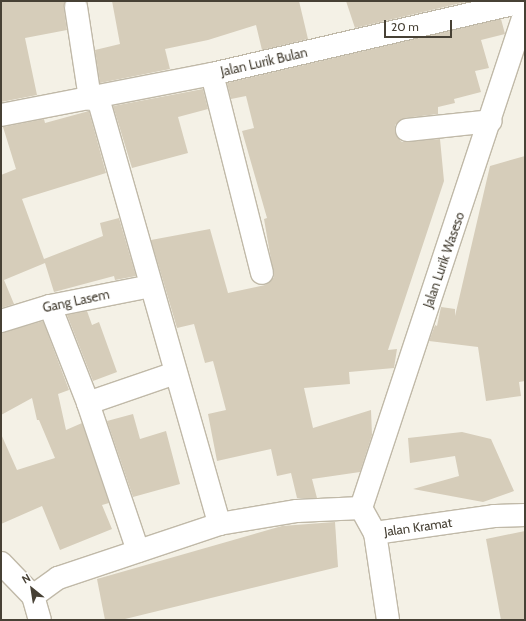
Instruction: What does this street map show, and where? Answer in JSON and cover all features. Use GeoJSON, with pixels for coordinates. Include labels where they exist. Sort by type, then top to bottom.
{"type":"FeatureCollection","features":[{"type":"Feature","properties":{"kind":"street","name":"Jalan Lurik Bulan"},"geometry":{"type":"LineString","coordinates":[[1,115],[94,99],[212,74],[525,1]]}},
{"type":"Feature","properties":{"kind":"street"},"geometry":{"type":"LineString","coordinates":[[76,7],[94,99],[151,286],[219,524]]}},
{"type":"Feature","properties":{"kind":"street","name":"Jalan Lurik Waseso"},"geometry":{"type":"LineString","coordinates":[[361,508],[491,121],[525,12]]}},
{"type":"Feature","properties":{"kind":"street"},"geometry":{"type":"LineString","coordinates":[[212,74],[262,273]]}},
{"type":"Feature","properties":{"kind":"street"},"geometry":{"type":"LineString","coordinates":[[408,130],[491,121]]}},
{"type":"Feature","properties":{"kind":"street","name":"Gang Lasem"},"geometry":{"type":"LineString","coordinates":[[1,321],[50,306],[151,286]]}},
{"type":"Feature","properties":{"kind":"street"},"geometry":{"type":"LineString","coordinates":[[50,306],[88,403],[138,551]]}},
{"type":"Feature","properties":{"kind":"street"},"geometry":{"type":"LineString","coordinates":[[88,403],[175,373]]}},
{"type":"Feature","properties":{"kind":"street"},"geometry":{"type":"LineString","coordinates":[[33,596],[58,578],[219,524],[297,511],[361,508],[375,533]]}},
{"type":"Feature","properties":{"kind":"street","name":"Jalan Kramat"},"geometry":{"type":"LineString","coordinates":[[388,620],[375,533],[494,516],[525,515]]}},
{"type":"Feature","properties":{"kind":"street"},"geometry":{"type":"LineString","coordinates":[[1,563],[33,596],[40,620]]}},
{"type":"Feature","properties":{"kind":"building"},"geometry":{"type":"Polygon","coordinates":[[[1,1],[65,1],[64,9],[67,30],[25,38],[37,95],[1,102],[1,1]]]}},
{"type":"Feature","properties":{"kind":"building"},"geometry":{"type":"Polygon","coordinates":[[[112,1],[299,1],[308,39],[262,50],[256,25],[208,40],[165,49],[170,69],[100,83],[95,50],[120,44],[112,1]]]}},
{"type":"Feature","properties":{"kind":"building"},"geometry":{"type":"Polygon","coordinates":[[[346,1],[470,1],[355,28],[346,1]]]}},
{"type":"Feature","properties":{"kind":"building"},"geometry":{"type":"Polygon","coordinates":[[[501,19],[505,34],[481,40],[489,68],[475,71],[481,92],[454,99],[455,103],[438,107],[438,114],[405,118],[395,125],[397,137],[402,142],[440,139],[444,181],[388,350],[397,349],[394,368],[349,372],[350,384],[304,388],[313,428],[371,410],[372,435],[360,472],[312,479],[317,498],[297,498],[291,473],[277,476],[271,449],[217,461],[208,414],[226,410],[213,361],[205,363],[194,324],[177,328],[151,240],[210,229],[228,293],[265,285],[274,277],[264,219],[267,218],[242,131],[254,128],[246,96],[231,99],[227,83],[501,19]]]}},
{"type":"Feature","properties":{"kind":"building"},"geometry":{"type":"Polygon","coordinates":[[[203,89],[208,109],[178,117],[188,153],[132,168],[113,106],[203,89]]]}},
{"type":"Feature","properties":{"kind":"building"},"geometry":{"type":"Polygon","coordinates":[[[89,111],[106,173],[22,199],[44,259],[103,236],[100,223],[119,218],[136,276],[115,280],[114,276],[54,292],[45,263],[4,280],[14,304],[1,308],[1,175],[16,169],[3,127],[44,119],[45,123],[89,111]]]}},
{"type":"Feature","properties":{"kind":"building"},"geometry":{"type":"Polygon","coordinates":[[[525,156],[525,381],[519,382],[521,396],[486,401],[478,347],[429,341],[435,325],[437,326],[441,307],[455,309],[455,316],[490,166],[525,156]]]}},
{"type":"Feature","properties":{"kind":"building"},"geometry":{"type":"Polygon","coordinates":[[[87,311],[92,325],[99,322],[117,372],[93,381],[67,315],[87,311]]]}},
{"type":"Feature","properties":{"kind":"building"},"geometry":{"type":"Polygon","coordinates":[[[43,321],[69,390],[58,394],[66,430],[82,423],[109,503],[102,505],[112,529],[60,550],[42,506],[1,524],[1,434],[17,470],[55,458],[39,420],[37,420],[32,398],[1,415],[1,333],[43,321]]]}},
{"type":"Feature","properties":{"kind":"building"},"geometry":{"type":"Polygon","coordinates":[[[133,414],[140,439],[166,431],[180,484],[133,497],[107,421],[133,414]]]}},
{"type":"Feature","properties":{"kind":"building"},"geometry":{"type":"Polygon","coordinates":[[[462,432],[491,439],[514,491],[483,502],[413,489],[459,476],[455,456],[410,463],[408,438],[462,432]]]}},
{"type":"Feature","properties":{"kind":"building"},"geometry":{"type":"Polygon","coordinates":[[[335,522],[338,567],[121,620],[105,620],[97,579],[282,526],[335,522]]]}},
{"type":"Feature","properties":{"kind":"building"},"geometry":{"type":"Polygon","coordinates":[[[525,531],[525,620],[501,620],[486,539],[525,531]]]}}]}
